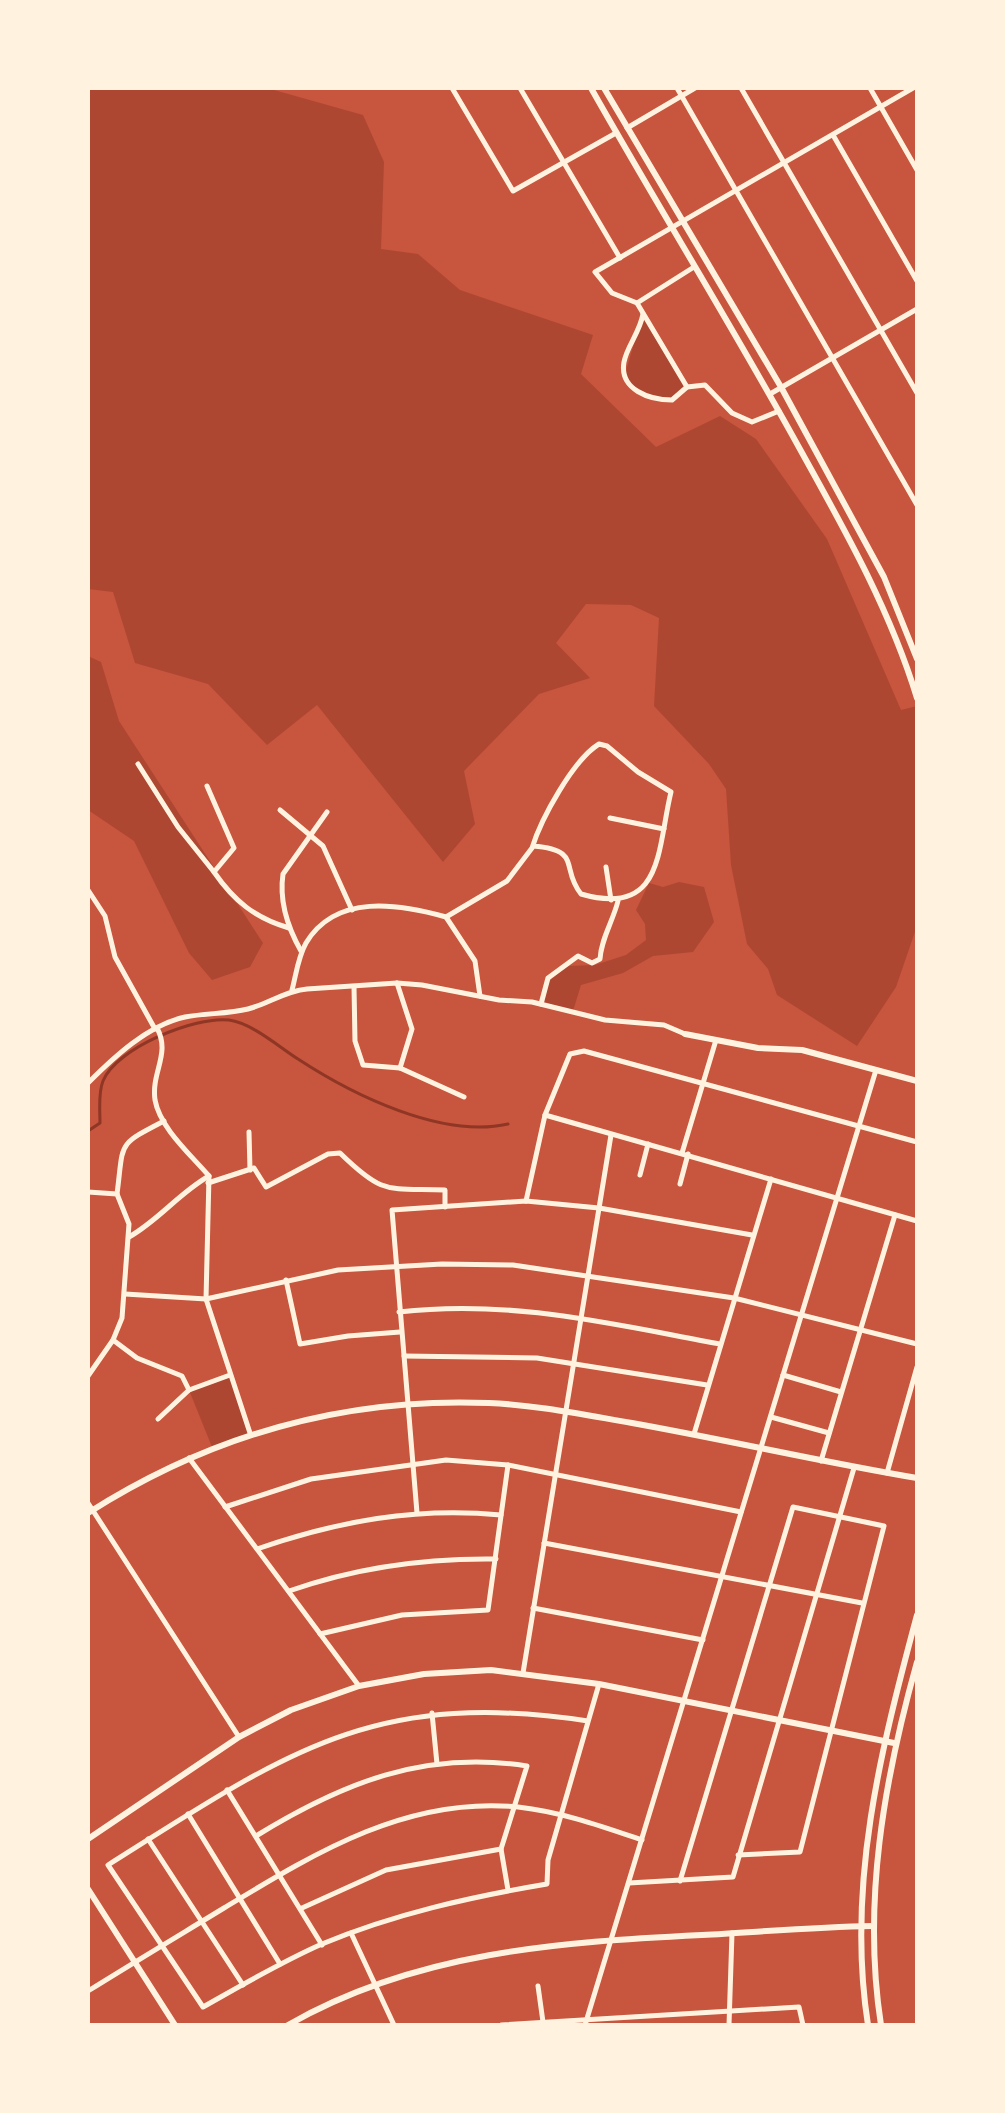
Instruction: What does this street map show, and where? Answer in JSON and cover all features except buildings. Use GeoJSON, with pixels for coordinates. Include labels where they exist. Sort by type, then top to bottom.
{"type":"FeatureCollection","features":[{"type":"Feature","properties":{"kind":"street"},"geometry":{"type":"LineString","coordinates":[[452,88],[513,191],[616,133]]}},
{"type":"Feature","properties":{"kind":"street"},"geometry":{"type":"LineString","coordinates":[[520,88],[620,258]]}},
{"type":"Feature","properties":{"kind":"street"},"geometry":{"type":"LineString","coordinates":[[591,88],[770,394],[874,583],[898,638],[917,698]]}},
{"type":"Feature","properties":{"kind":"street"},"geometry":{"type":"LineString","coordinates":[[604,88],[781,387],[884,577],[917,659]]}},
{"type":"Feature","properties":{"kind":"street"},"geometry":{"type":"LineString","coordinates":[[677,88],[917,505]]}},
{"type":"Feature","properties":{"kind":"street"},"geometry":{"type":"LineString","coordinates":[[627,128],[695,88]]}},
{"type":"Feature","properties":{"kind":"street"},"geometry":{"type":"LineString","coordinates":[[741,88],[917,393]]}},
{"type":"Feature","properties":{"kind":"street"},"geometry":{"type":"LineString","coordinates":[[870,88],[916,167]]}},
{"type":"Feature","properties":{"kind":"street"},"geometry":{"type":"LineString","coordinates":[[687,387],[637,303],[612,293],[595,272],[913,88]]}},
{"type":"Feature","properties":{"kind":"street"},"geometry":{"type":"LineString","coordinates":[[833,135],[917,281]]}},
{"type":"Feature","properties":{"kind":"street"},"geometry":{"type":"LineString","coordinates":[[637,303],[694,267]]}},
{"type":"Feature","properties":{"kind":"street"},"geometry":{"type":"LineString","coordinates":[[770,394],[917,309]]}},
{"type":"Feature","properties":{"kind":"street"},"geometry":{"type":"LineString","coordinates":[[643,313],[640,331],[624,361],[627,382],[645,395],[663,400],[679,397],[687,387],[705,385],[732,413],[745,421],[760,421],[779,411]]}},
{"type":"Feature","properties":{"kind":"street"},"geometry":{"type":"LineString","coordinates":[[446,917],[507,881],[533,846],[545,813],[589,750],[599,744],[671,792],[649,883],[632,897],[614,900],[581,894],[569,859],[551,847],[533,846]]}},
{"type":"Feature","properties":{"kind":"street"},"geometry":{"type":"LineString","coordinates":[[138,764],[178,827],[228,892],[263,920],[289,928]]}},
{"type":"Feature","properties":{"kind":"street"},"geometry":{"type":"LineString","coordinates":[[207,786],[234,848],[214,872]]}},
{"type":"Feature","properties":{"kind":"street"},"geometry":{"type":"LineString","coordinates":[[280,810],[312,833],[323,846],[352,910]]}},
{"type":"Feature","properties":{"kind":"street"},"geometry":{"type":"LineString","coordinates":[[302,952],[289,928],[281,886],[283,874],[327,812]]}},
{"type":"Feature","properties":{"kind":"street"},"geometry":{"type":"LineString","coordinates":[[610,818],[664,829]]}},
{"type":"Feature","properties":{"kind":"street"},"geometry":{"type":"LineString","coordinates":[[541,1004],[548,978],[578,956],[592,963],[600,959],[601,944],[611,929],[614,900],[606,867]]}},
{"type":"Feature","properties":{"kind":"street"},"geometry":{"type":"LineString","coordinates":[[88,890],[105,916],[115,957],[165,1049],[155,1100],[164,1121],[209,1176],[206,1299],[250,1433]]}},
{"type":"Feature","properties":{"kind":"street"},"geometry":{"type":"LineString","coordinates":[[292,990],[302,952],[324,920],[352,910],[403,905],[446,917],[475,961],[480,996]]}},
{"type":"Feature","properties":{"kind":"street"},"geometry":{"type":"LineString","coordinates":[[88,1083],[110,1062],[156,1029],[183,1017],[248,1009],[292,990],[397,983],[541,1004],[605,1020],[664,1025],[685,1034],[716,1040],[802,1050],[917,1081]]}},
{"type":"Feature","properties":{"kind":"street"},"geometry":{"type":"LineString","coordinates":[[397,983],[412,1029],[400,1068]]}},
{"type":"Feature","properties":{"kind":"street"},"geometry":{"type":"LineString","coordinates":[[354,987],[355,1041],[363,1065],[400,1068],[464,1097]]}},
{"type":"Feature","properties":{"kind":"street"},"geometry":{"type":"LineString","coordinates":[[680,1184],[685,1154],[716,1040]]}},
{"type":"Feature","properties":{"kind":"street"},"geometry":{"type":"LineString","coordinates":[[526,1201],[545,1115],[570,1054],[584,1051],[917,1142]]}},
{"type":"Feature","properties":{"kind":"street"},"geometry":{"type":"LineString","coordinates":[[586,2024],[876,1070]]}},
{"type":"Feature","properties":{"kind":"street"},"geometry":{"type":"LineString","coordinates":[[545,1115],[917,1221]]}},
{"type":"Feature","properties":{"kind":"street"},"geometry":{"type":"LineString","coordinates":[[88,1376],[113,1340],[122,1318],[129,1224],[117,1194],[122,1147],[133,1135],[164,1121]]}},
{"type":"Feature","properties":{"kind":"street"},"geometry":{"type":"LineString","coordinates":[[249,1132],[250,1170]]}},
{"type":"Feature","properties":{"kind":"street"},"geometry":{"type":"LineString","coordinates":[[523,1673],[611,1135]]}},
{"type":"Feature","properties":{"kind":"street"},"geometry":{"type":"LineString","coordinates":[[640,1175],[648,1144]]}},
{"type":"Feature","properties":{"kind":"street"},"geometry":{"type":"LineString","coordinates":[[208,1183],[254,1168],[266,1187],[328,1154],[340,1153],[371,1183],[384,1188],[445,1190],[445,1207]]}},
{"type":"Feature","properties":{"kind":"street"},"geometry":{"type":"LineString","coordinates":[[128,1238],[152,1224],[192,1186],[209,1176]]}},
{"type":"Feature","properties":{"kind":"street"},"geometry":{"type":"LineString","coordinates":[[694,1434],[771,1179]]}},
{"type":"Feature","properties":{"kind":"street"},"geometry":{"type":"LineString","coordinates":[[88,1192],[117,1194]]}},
{"type":"Feature","properties":{"kind":"street"},"geometry":{"type":"LineString","coordinates":[[417,1513],[392,1210],[526,1201],[599,1208],[752,1235]]}},
{"type":"Feature","properties":{"kind":"street"},"geometry":{"type":"LineString","coordinates":[[821,1461],[895,1215]]}},
{"type":"Feature","properties":{"kind":"street"},"geometry":{"type":"LineString","coordinates":[[125,1294],[206,1299],[338,1270],[513,1265],[734,1298],[917,1344]]}},
{"type":"Feature","properties":{"kind":"street"},"geometry":{"type":"LineString","coordinates":[[286,1280],[300,1344],[400,1332]]}},
{"type":"Feature","properties":{"kind":"street"},"geometry":{"type":"LineString","coordinates":[[399,1312],[446,1306],[498,1307],[581,1318],[720,1344]]}},
{"type":"Feature","properties":{"kind":"street"},"geometry":{"type":"LineString","coordinates":[[113,1340],[137,1358],[182,1376],[189,1390]]}},
{"type":"Feature","properties":{"kind":"street"},"geometry":{"type":"LineString","coordinates":[[404,1356],[496,1355],[573,1363],[707,1385]]}},
{"type":"Feature","properties":{"kind":"street"},"geometry":{"type":"LineString","coordinates":[[887,1473],[917,1367]]}},
{"type":"Feature","properties":{"kind":"street"},"geometry":{"type":"LineString","coordinates":[[158,1419],[189,1390],[230,1375]]}},
{"type":"Feature","properties":{"kind":"street"},"geometry":{"type":"LineString","coordinates":[[783,1375],[841,1392]]}},
{"type":"Feature","properties":{"kind":"street"},"geometry":{"type":"LineString","coordinates":[[239,1737],[89,1509],[188,1457],[250,1433],[342,1411],[407,1404],[491,1403],[565,1411],[917,1478]]}},
{"type":"Feature","properties":{"kind":"street"},"geometry":{"type":"LineString","coordinates":[[771,1417],[829,1433]]}},
{"type":"Feature","properties":{"kind":"street"},"geometry":{"type":"LineString","coordinates":[[188,1457],[359,1686]]}},
{"type":"Feature","properties":{"kind":"street"},"geometry":{"type":"LineString","coordinates":[[225,1507],[311,1479],[446,1460],[508,1465],[741,1512]]}},
{"type":"Feature","properties":{"kind":"street"},"geometry":{"type":"LineString","coordinates":[[320,1634],[402,1615],[488,1610],[508,1465]]}},
{"type":"Feature","properties":{"kind":"street"},"geometry":{"type":"LineString","coordinates":[[629,1883],[733,1877],[854,1468]]}},
{"type":"Feature","properties":{"kind":"street"},"geometry":{"type":"LineString","coordinates":[[680,1881],[793,1507],[884,1526],[800,1852],[738,1855]]}},
{"type":"Feature","properties":{"kind":"street"},"geometry":{"type":"LineString","coordinates":[[257,1549],[341,1523],[455,1511],[501,1515]]}},
{"type":"Feature","properties":{"kind":"street"},"geometry":{"type":"LineString","coordinates":[[544,1543],[723,1574],[862,1603]]}},
{"type":"Feature","properties":{"kind":"street"},"geometry":{"type":"LineString","coordinates":[[289,1591],[331,1577],[394,1564],[453,1558],[496,1559]]}},
{"type":"Feature","properties":{"kind":"street"},"geometry":{"type":"LineString","coordinates":[[533,1608],[703,1640]]}},
{"type":"Feature","properties":{"kind":"street"},"geometry":{"type":"LineString","coordinates":[[868,2025],[859,1926],[883,1741],[917,1615]]}},
{"type":"Feature","properties":{"kind":"street"},"geometry":{"type":"LineString","coordinates":[[881,2025],[872,1926],[880,1836],[894,1743],[917,1662]]}},
{"type":"Feature","properties":{"kind":"street"},"geometry":{"type":"LineString","coordinates":[[88,1839],[239,1737],[291,1710],[359,1686],[453,1670],[523,1673],[599,1684],[894,1743]]}},
{"type":"Feature","properties":{"kind":"street"},"geometry":{"type":"LineString","coordinates":[[588,1721],[497,1710],[432,1713],[344,1732],[284,1757],[108,1865],[203,2007],[280,1964],[351,1933],[445,1903],[550,1880],[548,1860],[599,1684]]}},
{"type":"Feature","properties":{"kind":"street"},"geometry":{"type":"LineString","coordinates":[[432,1713],[437,1764]]}},
{"type":"Feature","properties":{"kind":"street"},"geometry":{"type":"LineString","coordinates":[[256,1836],[329,1793],[357,1782],[437,1764],[497,1761],[527,1766],[501,1849],[508,1890]]}},
{"type":"Feature","properties":{"kind":"street"},"geometry":{"type":"LineString","coordinates":[[227,1790],[322,1945]]}},
{"type":"Feature","properties":{"kind":"street"},"geometry":{"type":"LineString","coordinates":[[88,1991],[281,1874],[353,1835],[392,1820],[465,1808],[515,1807],[562,1813],[642,1840]]}},
{"type":"Feature","properties":{"kind":"street"},"geometry":{"type":"LineString","coordinates":[[188,1814],[280,1964]]}},
{"type":"Feature","properties":{"kind":"street"},"geometry":{"type":"LineString","coordinates":[[148,1839],[243,1985]]}},
{"type":"Feature","properties":{"kind":"street"},"geometry":{"type":"LineString","coordinates":[[302,1908],[386,1870],[501,1849]]}},
{"type":"Feature","properties":{"kind":"street"},"geometry":{"type":"LineString","coordinates":[[88,1889],[175,2025]]}},
{"type":"Feature","properties":{"kind":"street"},"geometry":{"type":"LineString","coordinates":[[288,2025],[374,1986],[503,1950],[612,1939],[872,1926]]}},
{"type":"Feature","properties":{"kind":"street"},"geometry":{"type":"LineString","coordinates":[[351,1933],[394,2025]]}},
{"type":"Feature","properties":{"kind":"street"},"geometry":{"type":"LineString","coordinates":[[729,2025],[732,1933]]}},
{"type":"Feature","properties":{"kind":"street"},"geometry":{"type":"LineString","coordinates":[[538,1986],[543,2022]]}},
{"type":"Feature","properties":{"kind":"street"},"geometry":{"type":"LineString","coordinates":[[501,2025],[543,2022],[586,2024],[799,2007],[803,2025]]}},
{"type":"Feature","properties":{"kind":"shaded area"},"geometry":{"type":"Polygon","coordinates":[[[88,88],[267,88],[363,115],[384,162],[381,249],[418,254],[460,290],[593,335],[581,374],[656,447],[720,416],[756,439],[827,539],[901,710],[917,706],[917,926],[896,987],[857,1046],[777,995],[768,969],[747,944],[731,865],[726,789],[709,764],[654,706],[659,618],[631,605],[586,604],[556,643],[590,678],[539,694],[464,771],[475,824],[443,862],[317,705],[267,745],[208,684],[135,663],[113,592],[88,589],[88,88]]]}},
{"type":"Feature","properties":{"kind":"shaded area"},"geometry":{"type":"Polygon","coordinates":[[[643,313],[687,387],[679,397],[663,400],[632,388],[625,374],[643,313]]]}},
{"type":"Feature","properties":{"kind":"shaded area"},"geometry":{"type":"Polygon","coordinates":[[[88,656],[101,662],[119,721],[263,943],[250,967],[212,980],[189,953],[134,841],[88,810],[88,656]]]}},
{"type":"Feature","properties":{"kind":"shaded area"},"geometry":{"type":"Polygon","coordinates":[[[679,882],[704,887],[714,922],[693,952],[653,956],[623,973],[581,985],[573,1011],[544,1005],[548,982],[567,966],[595,965],[626,955],[646,940],[645,924],[636,910],[649,883],[663,887],[679,882]]]}},
{"type":"Feature","properties":{"kind":"shaded area"},"geometry":{"type":"Polygon","coordinates":[[[230,1375],[250,1433],[212,1447],[189,1390],[230,1375]]]}},
{"type":"Feature","properties":{"kind":"waterway"},"geometry":{"type":"LineString","coordinates":[[88,1131],[100,1123],[103,1081],[123,1057],[158,1037],[214,1020],[229,1020],[247,1026],[320,1073],[399,1111],[455,1125],[482,1127],[508,1124]]}}]}
